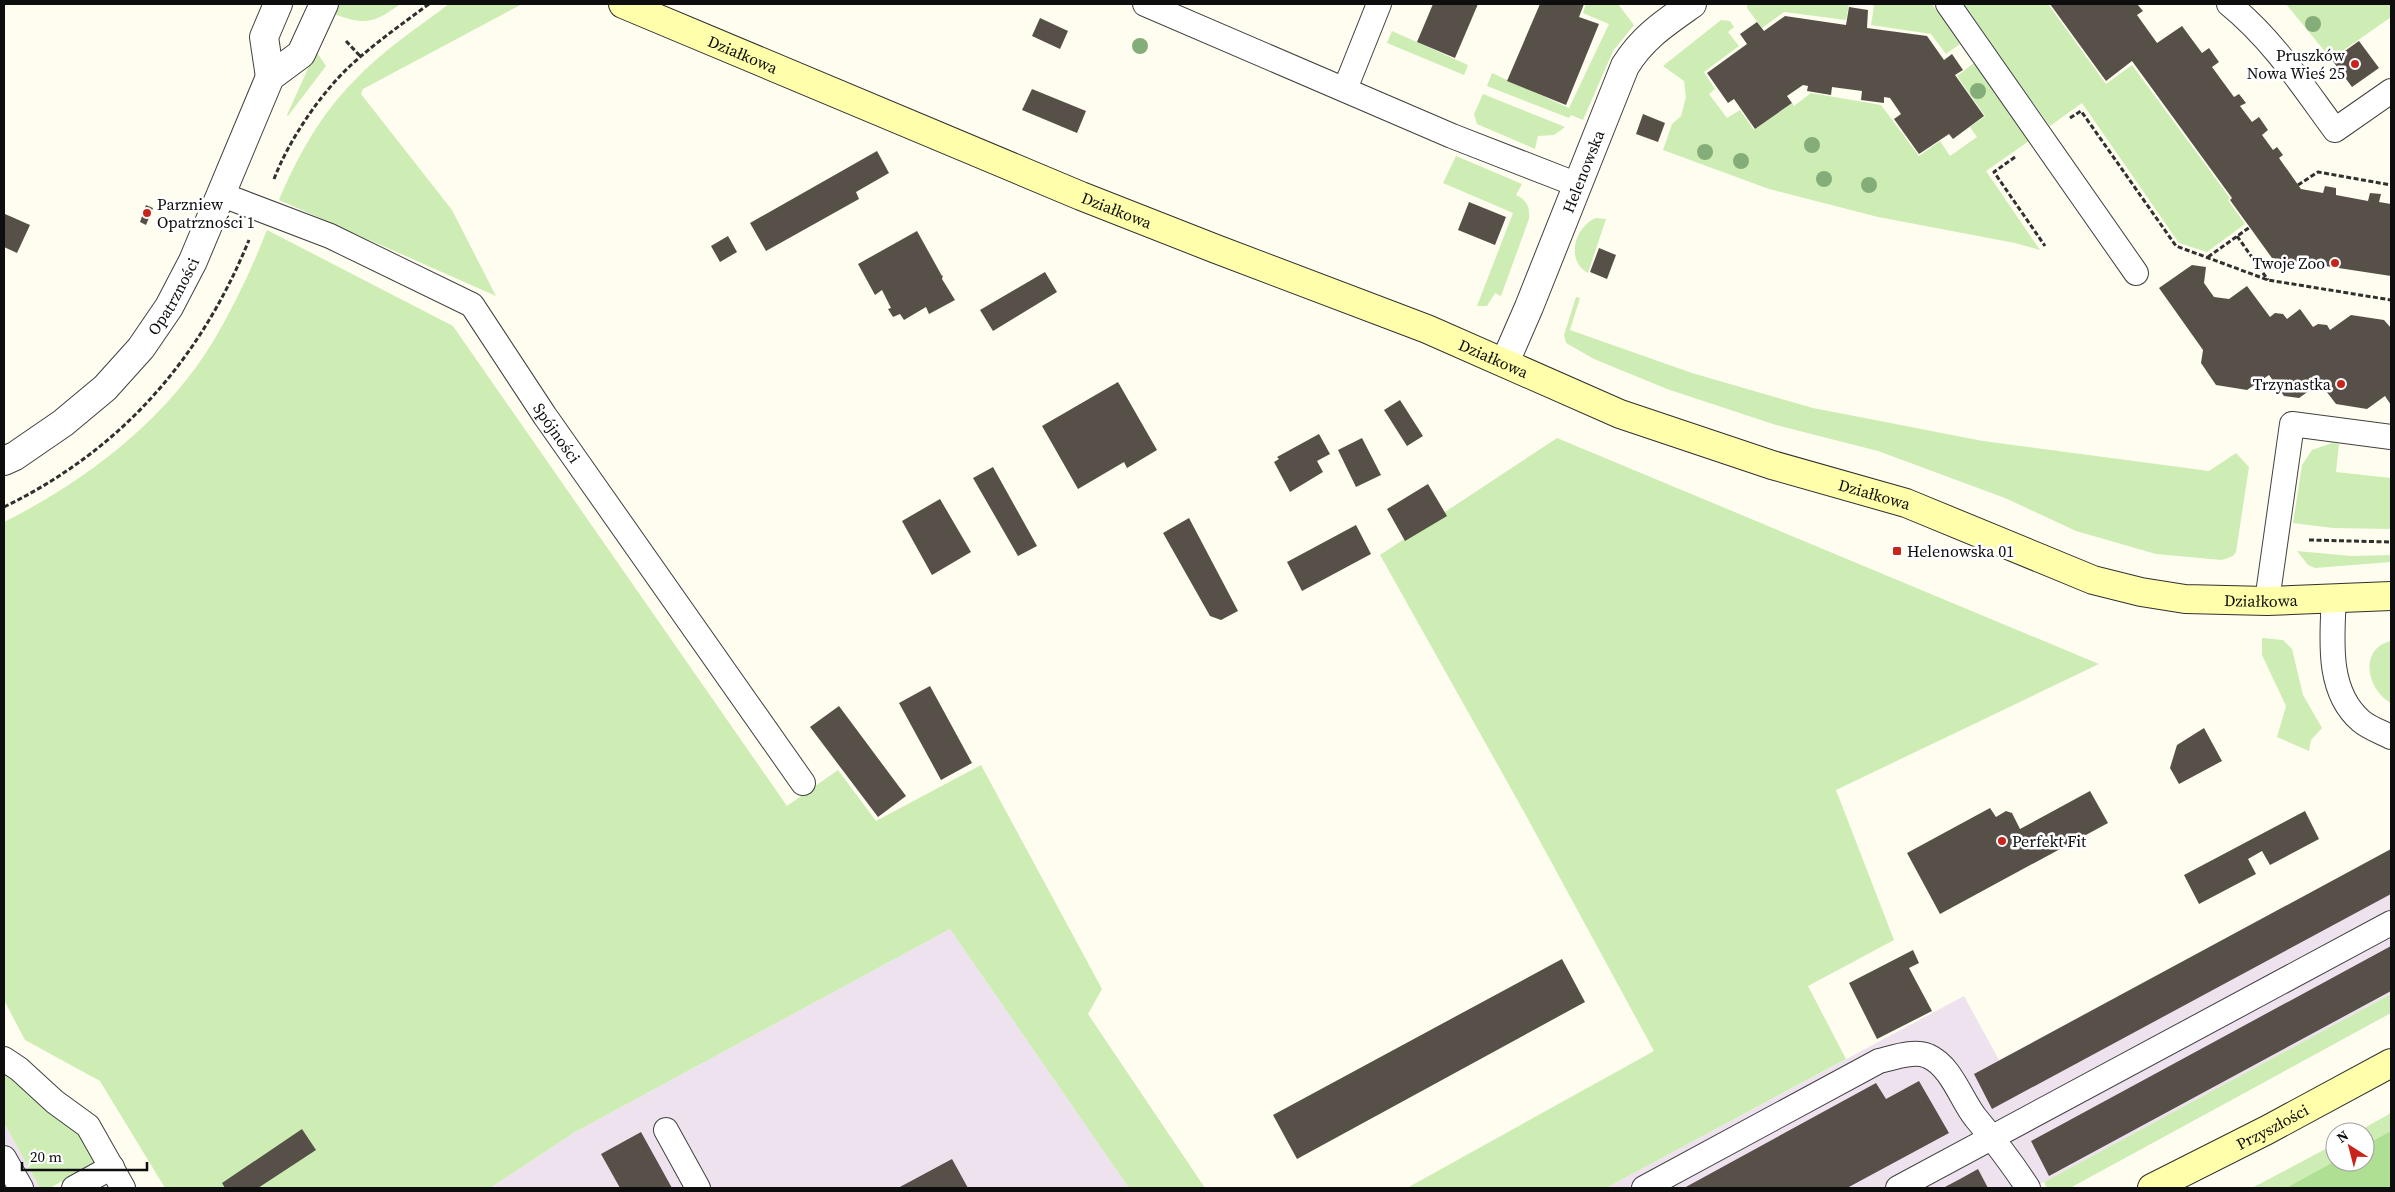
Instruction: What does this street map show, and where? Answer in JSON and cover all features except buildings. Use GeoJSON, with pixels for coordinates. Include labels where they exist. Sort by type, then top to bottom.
{"type":"FeatureCollection","features":[{"type":"Feature","properties":{"kind":"street"},"geometry":{"type":"LineString","coordinates":[[278,4],[264,37],[270,77],[301,54],[324,4]]}},
{"type":"Feature","properties":{"kind":"street","name":"Działkowa"},"geometry":{"type":"LineString","coordinates":[[623,4],[1082,196],[1427,329],[1620,414],[1772,465],[1906,503],[1982,533],[2069,572],[2093,580],[2156,595],[2185,599],[2267,601],[2391,596]]}},
{"type":"Feature","properties":{"kind":"street","name":"Helenowska"},"geometry":{"type":"LineString","coordinates":[[1505,362],[1625,66],[1637,47],[1656,30],[1692,4]]}},
{"type":"Feature","properties":{"kind":"street","name":"Opatrzności"},"geometry":{"type":"LineString","coordinates":[[4,462],[63,424],[105,388],[141,348],[169,307],[193,261],[270,77]]}},
{"type":"Feature","properties":{"kind":"street","name":"Przyszłości"},"geometry":{"type":"LineString","coordinates":[[2152,1188],[2267,1130],[2391,1063]]}},
{"type":"Feature","properties":{"kind":"lane"},"geometry":{"type":"LineString","coordinates":[[1145,4],[1452,136],[1578,185]]}},
{"type":"Feature","properties":{"kind":"lane"},"geometry":{"type":"LineString","coordinates":[[1345,89],[1379,4]]}},
{"type":"Feature","properties":{"kind":"lane"},"geometry":{"type":"LineString","coordinates":[[1948,4],[2136,273]]}},
{"type":"Feature","properties":{"kind":"lane"},"geometry":{"type":"LineString","coordinates":[[2229,4],[2259,30],[2272,45],[2335,130],[2391,90]]}},
{"type":"Feature","properties":{"kind":"lane","name":"Spójności"},"geometry":{"type":"LineString","coordinates":[[220,194],[330,236],[472,305],[545,416],[803,783]]}},
{"type":"Feature","properties":{"kind":"lane"},"geometry":{"type":"LineString","coordinates":[[2267,601],[2292,424],[2391,437]]}},
{"type":"Feature","properties":{"kind":"lane"},"geometry":{"type":"LineString","coordinates":[[2334,597],[2333,656],[2336,678],[2342,695],[2347,705],[2361,721],[2391,737]]}},
{"type":"Feature","properties":{"kind":"lane"},"geometry":{"type":"LineString","coordinates":[[1898,1188],[2391,923]]}},
{"type":"Feature","properties":{"kind":"lane"},"geometry":{"type":"LineString","coordinates":[[1644,1188],[1879,1061],[1907,1054],[1928,1056],[1948,1073],[1974,1116],[1992,1136],[2028,1188]]}},
{"type":"Feature","properties":{"kind":"lane"},"geometry":{"type":"LineString","coordinates":[[4,1059],[19,1069],[55,1102],[88,1126],[123,1188]]}},
{"type":"Feature","properties":{"kind":"lane"},"geometry":{"type":"LineString","coordinates":[[666,1130],[698,1188]]}},
{"type":"Feature","properties":{"kind":"lane"},"geometry":{"type":"LineString","coordinates":[[4,1158],[21,1188]]}},
{"type":"Feature","properties":{"kind":"lane"},"geometry":{"type":"LineString","coordinates":[[74,1188],[112,1167]]}},
{"type":"Feature","properties":{"kind":"path"},"geometry":{"type":"LineString","coordinates":[[361,56],[429,4]]}},
{"type":"Feature","properties":{"kind":"path"},"geometry":{"type":"LineString","coordinates":[[2067,120],[2081,110],[2176,246],[2268,280],[2391,300]]}},
{"type":"Feature","properties":{"kind":"path"},"geometry":{"type":"LineString","coordinates":[[2017,156],[1994,172],[2045,246]]}},
{"type":"Feature","properties":{"kind":"path"},"geometry":{"type":"LineString","coordinates":[[2298,185],[2318,172],[2391,185]]}},
{"type":"Feature","properties":{"kind":"path"},"geometry":{"type":"LineString","coordinates":[[2208,257],[2250,227]]}},
{"type":"Feature","properties":{"kind":"path"},"geometry":{"type":"LineString","coordinates":[[2237,236],[2268,280]]}},
{"type":"Feature","properties":{"kind":"path"},"geometry":{"type":"LineString","coordinates":[[2306,540],[2391,542]]}},
{"type":"Feature","properties":{"kind":"shaded area"},"geometry":{"type":"Polygon","coordinates":[[[2391,849],[2391,994],[2033,1188],[1606,1188],[1964,996],[1999,1060],[2391,849]]]}},
{"type":"Feature","properties":{"kind":"shaded area"},"geometry":{"type":"Polygon","coordinates":[[[950,929],[1129,1188],[490,1188],[575,1132],[950,929]]]}},
{"type":"Feature","properties":{"kind":"shaded area"},"geometry":{"type":"Polygon","coordinates":[[[4,1123],[40,1188],[4,1188],[4,1123]]]}},
{"type":"Feature","properties":{"kind":"green space"},"geometry":{"type":"Polygon","coordinates":[[[336,4],[400,4],[375,19],[360,21],[331,13],[336,4]]]}},
{"type":"Feature","properties":{"kind":"green space"},"geometry":{"type":"Polygon","coordinates":[[[449,4],[522,4],[363,89],[361,94],[452,210],[496,296],[279,200],[302,152],[331,107],[342,94],[388,50],[449,4]]]}},
{"type":"Feature","properties":{"kind":"green space"},"geometry":{"type":"Polygon","coordinates":[[[1586,4],[1618,4],[1634,25],[1613,51],[1583,120],[1571,115],[1569,118],[1487,86],[1492,73],[1569,108],[1609,24],[1583,13],[1586,4]]]}},
{"type":"Feature","properties":{"kind":"green space"},"geometry":{"type":"Polygon","coordinates":[[[1747,4],[1849,4],[1846,20],[1784,12],[1762,28],[1747,8],[1747,4]]]}},
{"type":"Feature","properties":{"kind":"green space"},"geometry":{"type":"Polygon","coordinates":[[[1870,4],[1932,4],[1960,44],[1946,54],[1931,34],[1871,25],[1874,6],[1870,4]]]}},
{"type":"Feature","properties":{"kind":"green space"},"geometry":{"type":"Polygon","coordinates":[[[1961,4],[2048,4],[2106,84],[2132,65],[2230,198],[2228,200],[2245,224],[2207,252],[2179,243],[2082,103],[2050,126],[1961,4]]]}},
{"type":"Feature","properties":{"kind":"green space"},"geometry":{"type":"Polygon","coordinates":[[[2286,4],[2391,4],[2391,17],[2331,59],[2286,4]]]}},
{"type":"Feature","properties":{"kind":"green space"},"geometry":{"type":"Polygon","coordinates":[[[1721,20],[1730,21],[1734,27],[1728,32],[1739,46],[1704,72],[1715,89],[1709,94],[1727,118],[1740,110],[1754,130],[1792,103],[1794,106],[1811,93],[1881,105],[1919,156],[1940,141],[1950,156],[1977,137],[1970,127],[1985,116],[1957,76],[1974,63],[2029,141],[1986,171],[2040,250],[2015,243],[1878,217],[1769,189],[1663,150],[1672,124],[1681,116],[1686,97],[1684,81],[1663,66],[1721,20]]]}},
{"type":"Feature","properties":{"kind":"green space"},"geometry":{"type":"Polygon","coordinates":[[[1392,31],[1468,65],[1464,75],[1387,43],[1392,31]]]}},
{"type":"Feature","properties":{"kind":"green space"},"geometry":{"type":"Polygon","coordinates":[[[316,51],[326,66],[288,116],[287,115],[316,51]]]}},
{"type":"Feature","properties":{"kind":"green space"},"geometry":{"type":"Polygon","coordinates":[[[1483,94],[1565,127],[1554,135],[1538,136],[1535,149],[1477,124],[1474,114],[1483,94]]]}},
{"type":"Feature","properties":{"kind":"green space"},"geometry":{"type":"Polygon","coordinates":[[[1456,156],[1522,184],[1516,195],[1523,199],[1529,211],[1529,219],[1501,296],[1495,293],[1487,306],[1477,306],[1513,213],[1443,183],[1456,156]]]}},
{"type":"Feature","properties":{"kind":"green space"},"geometry":{"type":"Polygon","coordinates":[[[1596,218],[1606,219],[1588,273],[1581,268],[1577,260],[1575,244],[1583,228],[1596,218]]]}},
{"type":"Feature","properties":{"kind":"green space"},"geometry":{"type":"Polygon","coordinates":[[[267,230],[453,326],[787,806],[838,770],[876,821],[981,765],[1102,989],[1088,1014],[1205,1188],[1129,1188],[950,929],[575,1132],[490,1188],[165,1188],[100,1081],[25,1040],[4,1000],[4,522],[65,488],[122,446],[172,396],[195,369],[214,340],[243,286],[267,230]]]}},
{"type":"Feature","properties":{"kind":"green space"},"geometry":{"type":"Polygon","coordinates":[[[1576,297],[1580,298],[1570,330],[1692,373],[1813,408],[1983,441],[2209,471],[2236,453],[2249,467],[2236,552],[2233,556],[2222,560],[2156,554],[2076,531],[2005,498],[1878,451],[1776,425],[1667,389],[1594,359],[1566,343],[1564,335],[1576,297]]]}},
{"type":"Feature","properties":{"kind":"green space"},"geometry":{"type":"Polygon","coordinates":[[[1557,438],[2099,664],[1836,790],[1894,940],[1808,986],[1846,1059],[1606,1188],[1407,1188],[1654,1051],[1523,810],[1380,555],[1557,438]]]}},
{"type":"Feature","properties":{"kind":"green space"},"geometry":{"type":"Polygon","coordinates":[[[2332,443],[2339,444],[2336,472],[2391,478],[2391,529],[2333,528],[2293,523],[2302,465],[2312,450],[2332,443]]]}},
{"type":"Feature","properties":{"kind":"green space"},"geometry":{"type":"Polygon","coordinates":[[[2297,551],[2351,556],[2391,555],[2391,562],[2315,568],[2308,565],[2297,551]]]}},
{"type":"Feature","properties":{"kind":"green space"},"geometry":{"type":"Polygon","coordinates":[[[2262,638],[2283,640],[2292,649],[2303,695],[2322,728],[2311,740],[2309,751],[2277,737],[2286,706],[2262,655],[2262,638]]]}},
{"type":"Feature","properties":{"kind":"green space"},"geometry":{"type":"Polygon","coordinates":[[[2391,641],[2391,703],[2376,689],[2372,680],[2370,661],[2374,652],[2381,645],[2391,641]]]}},
{"type":"Feature","properties":{"kind":"green space"},"geometry":{"type":"Polygon","coordinates":[[[2391,994],[2391,1013],[2070,1188],[2047,1188],[2044,1182],[2391,994]]]}},
{"type":"Feature","properties":{"kind":"green space"},"geometry":{"type":"Polygon","coordinates":[[[4,1072],[85,1138],[96,1162],[50,1188],[40,1188],[4,1123],[4,1072]]]}},
{"type":"Feature","properties":{"kind":"green space"},"geometry":{"type":"Polygon","coordinates":[[[2391,1113],[2391,1131],[2375,1140],[2375,1122],[2391,1113]]]}},
{"type":"Feature","properties":{"kind":"green space"},"geometry":{"type":"Polygon","coordinates":[[[2391,1131],[2391,1188],[2286,1188],[2325,1167],[2325,1172],[2375,1172],[2375,1140],[2391,1131]]]}},
{"type":"Feature","properties":{"kind":"green space"},"geometry":{"type":"Polygon","coordinates":[[[2325,1149],[2325,1167],[2286,1188],[2252,1188],[2325,1149]]]}},
{"type":"Feature","properties":{"kind":"place","name":"Pruszków Nowa Wieś 25"},"geometry":{"type":"Point","coordinates":[2355,64]}},
{"type":"Feature","properties":{"kind":"place","name":"Parzniew Opatrzności 1"},"geometry":{"type":"Point","coordinates":[147,213]}},
{"type":"Feature","properties":{"kind":"place","name":"Twoje Zoo"},"geometry":{"type":"Point","coordinates":[2335,263]}},
{"type":"Feature","properties":{"kind":"place","name":"Trzynastka"},"geometry":{"type":"Point","coordinates":[2341,384]}},
{"type":"Feature","properties":{"kind":"place","name":"Helenowska 01"},"geometry":{"type":"Point","coordinates":[1897,551]}},
{"type":"Feature","properties":{"kind":"place","name":"Perfekt Fit"},"geometry":{"type":"Point","coordinates":[2002,841]}}]}
